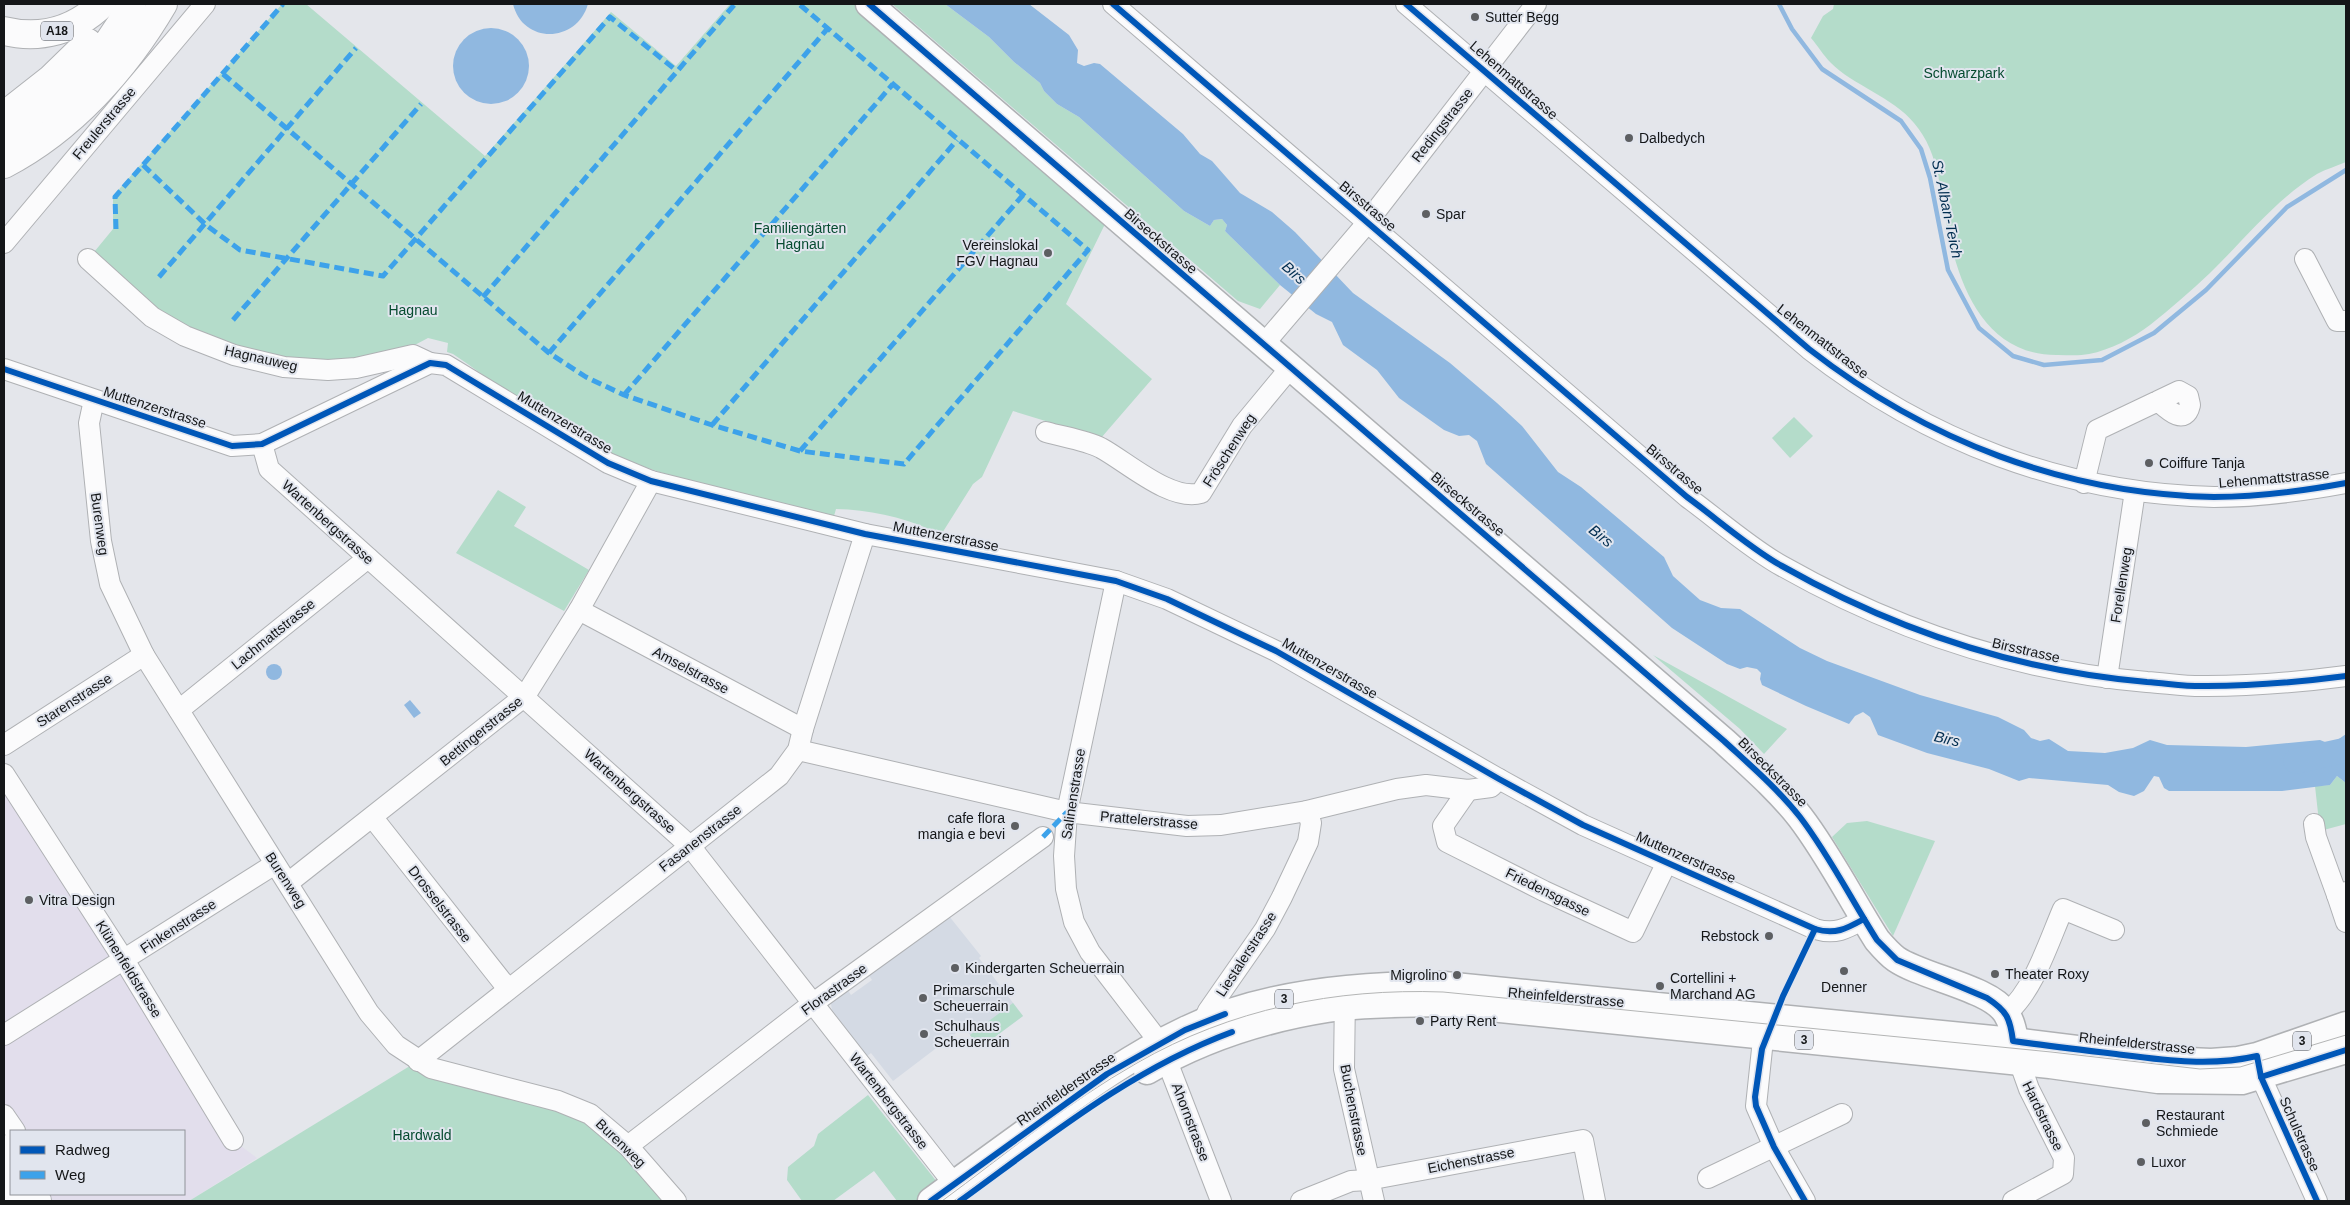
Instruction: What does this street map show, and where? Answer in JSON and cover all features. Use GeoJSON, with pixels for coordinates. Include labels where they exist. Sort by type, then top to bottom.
{"type":"FeatureCollection","features":[{"type":"Feature","properties":{"kind":"highway","name":"A18"},"geometry":{"type":"LineString","coordinates":[[4,31],[28,34],[55,32],[75,24],[102,4]]}},
{"type":"Feature","properties":{"kind":"highway"},"geometry":{"type":"LineString","coordinates":[[4,116],[51,79],[78,54],[119,4]]}},
{"type":"Feature","properties":{"kind":"highway"},"geometry":{"type":"LineString","coordinates":[[4,142],[40,115],[80,77],[109,44],[132,4]]}},
{"type":"Feature","properties":{"kind":"highway"},"geometry":{"type":"LineString","coordinates":[[4,164],[64,123],[100,90],[124,63],[163,4]]}},
{"type":"Feature","properties":{"kind":"main road","name":"Birseckstrasse"},"geometry":{"type":"LineString","coordinates":[[869,4],[1268,338],[1290,368],[1666,690],[1780,794],[1819,843],[1877,940],[1897,960],[1987,998],[2007,1013]]}},
{"type":"Feature","properties":{"kind":"main road","name":"Rheinfelderstrasse"},"geometry":{"type":"LineString","coordinates":[[944,1197],[1117,1089],[1163,1051],[1206,1031],[1284,1018],[1345,998],[1441,1003],[2016,1051],[2211,1062],[2238,1060],[2259,1066]]}},
{"type":"Feature","properties":{"kind":"main road"},"geometry":{"type":"LineString","coordinates":[[2007,1013],[2016,1051]]}},
{"type":"Feature","properties":{"kind":"main road","name":"3"},"geometry":{"type":"LineString","coordinates":[[2259,1066],[2286,1048],[2346,1025]]}},
{"type":"Feature","properties":{"kind":"main road","name":"3"},"geometry":{"type":"LineString","coordinates":[[2259,1066],[2346,1050]]}},
{"type":"Feature","properties":{"kind":"street","name":"Freulerstrasse"},"geometry":{"type":"LineString","coordinates":[[4,243],[205,4]]}},
{"type":"Feature","properties":{"kind":"street","name":"Birsstrasse"},"geometry":{"type":"LineString","coordinates":[[1113,4],[1361,230],[1688,497],[1780,566],[1890,621],[1963,646],[2049,669],[2107,678],[2205,686],[2297,682],[2346,676]]}},
{"type":"Feature","properties":{"kind":"street","name":"Lehenmattstrasse"},"geometry":{"type":"LineString","coordinates":[[1406,4],[1809,350],[1842,375],[1898,410],[1964,443],[2002,458],[2084,483],[2135,491],[2215,497],[2266,494],[2346,484]]}},
{"type":"Feature","properties":{"kind":"street","name":"Redingstrasse"},"geometry":{"type":"LineString","coordinates":[[1268,338],[1361,230],[1536,4]]}},
{"type":"Feature","properties":{"kind":"street","name":"Hagnauweg"},"geometry":{"type":"LineString","coordinates":[[88,259],[152,318],[185,336],[234,355],[284,367],[328,370],[356,368],[413,355],[430,363]]}},
{"type":"Feature","properties":{"kind":"street"},"geometry":{"type":"LineString","coordinates":[[2305,259],[2337,322],[2346,322]]}},
{"type":"Feature","properties":{"kind":"street","name":"Muttenzerstrasse"},"geometry":{"type":"LineString","coordinates":[[4,369],[232,446],[262,444],[430,363],[446,365],[608,463],[651,481],[865,534],[1116,581],[1167,599],[1276,651],[1499,780],[1583,824],[1826,932],[1841,932],[1864,919]]}},
{"type":"Feature","properties":{"kind":"street","name":"Fröschenweg"},"geometry":{"type":"LineString","coordinates":[[1046,432],[1100,448],[1150,481],[1192,496],[1201,493],[1242,426],[1290,368]]}},
{"type":"Feature","properties":{"kind":"street","name":"Burenweg"},"geometry":{"type":"LineString","coordinates":[[94,400],[89,423],[100,541],[110,584],[144,655],[369,1013],[396,1045],[418,1061],[445,1074],[558,1101],[590,1114],[628,1146],[676,1201]]}},
{"type":"Feature","properties":{"kind":"street"},"geometry":{"type":"LineString","coordinates":[[2084,483],[2097,430],[2158,401]]}},
{"type":"Feature","properties":{"kind":"street","name":"Wartenbergstrasse"},"geometry":{"type":"LineString","coordinates":[[262,444],[269,469],[525,696],[690,846],[812,1004],[944,1197]]}},
{"type":"Feature","properties":{"kind":"street","name":"Bettingerstrasse"},"geometry":{"type":"LineString","coordinates":[[288,883],[373,818],[525,696],[579,610],[651,481]]}},
{"type":"Feature","properties":{"kind":"street","name":"Forellenweg"},"geometry":{"type":"LineString","coordinates":[[2107,678],[2135,491]]}},
{"type":"Feature","properties":{"kind":"street","name":"Fasanenstrasse"},"geometry":{"type":"LineString","coordinates":[[418,1061],[779,776],[798,750],[865,534]]}},
{"type":"Feature","properties":{"kind":"street","name":"Lachmattstrasse"},"geometry":{"type":"LineString","coordinates":[[179,710],[368,558]]}},
{"type":"Feature","properties":{"kind":"street","name":"Salinenstrasse"},"geometry":{"type":"LineString","coordinates":[[1116,581],[1068,812],[1064,856],[1066,889],[1074,922],[1090,952],[1163,1051]]}},
{"type":"Feature","properties":{"kind":"street","name":"Amselstrasse"},"geometry":{"type":"LineString","coordinates":[[579,610],[803,729]]}},
{"type":"Feature","properties":{"kind":"street","name":"Starenstrasse"},"geometry":{"type":"LineString","coordinates":[[4,745],[144,655]]}},
{"type":"Feature","properties":{"kind":"street","name":"Prattelerstrasse"},"geometry":{"type":"LineString","coordinates":[[798,750],[1068,812],[1186,826],[1221,825],[1307,810],[1397,789],[1426,785],[1468,790],[1491,787],[1499,780]]}},
{"type":"Feature","properties":{"kind":"street","name":"Klünenfeldstrasse"},"geometry":{"type":"LineString","coordinates":[[4,774],[124,960],[233,1140]]}},
{"type":"Feature","properties":{"kind":"street","name":"Friedensgasse"},"geometry":{"type":"LineString","coordinates":[[1468,790],[1444,826],[1447,842],[1544,891],[1633,932],[1668,862]]}},
{"type":"Feature","properties":{"kind":"street","name":"Liestalerstrasse"},"geometry":{"type":"LineString","coordinates":[[1206,1031],[1208,1011],[1265,929],[1308,842],[1311,823],[1307,810]]}},
{"type":"Feature","properties":{"kind":"street","name":"Drosselstrasse"},"geometry":{"type":"LineString","coordinates":[[373,818],[508,989]]}},
{"type":"Feature","properties":{"kind":"street"},"geometry":{"type":"LineString","coordinates":[[2314,824],[2316,837],[2342,894],[2346,922]]}},
{"type":"Feature","properties":{"kind":"street","name":"Florastrasse"},"geometry":{"type":"LineString","coordinates":[[628,1146],[812,1004],[1043,837]]}},
{"type":"Feature","properties":{"kind":"street","name":"Finkenstrasse"},"geometry":{"type":"LineString","coordinates":[[4,1035],[275,864]]}},
{"type":"Feature","properties":{"kind":"street"},"geometry":{"type":"LineString","coordinates":[[2007,1013],[2019,1003],[2063,909],[2114,930]]}},
{"type":"Feature","properties":{"kind":"street","name":"Buchenstrasse"},"geometry":{"type":"LineString","coordinates":[[1345,998],[1344,1069],[1374,1201]]}},
{"type":"Feature","properties":{"kind":"street"},"geometry":{"type":"LineString","coordinates":[[1762,1049],[1756,1106],[1774,1147],[1805,1201]]}},
{"type":"Feature","properties":{"kind":"street","name":"Ahornstrasse"},"geometry":{"type":"LineString","coordinates":[[1163,1051],[1221,1201]]}},
{"type":"Feature","properties":{"kind":"street","name":"Hardstrasse"},"geometry":{"type":"LineString","coordinates":[[2013,1201],[2055,1180],[2063,1174],[2064,1167],[2064,1158],[2029,1089],[2016,1051]]}},
{"type":"Feature","properties":{"kind":"street","name":"Schulstrasse"},"geometry":{"type":"LineString","coordinates":[[2259,1066],[2317,1201]]}},
{"type":"Feature","properties":{"kind":"street"},"geometry":{"type":"LineString","coordinates":[[4,1114],[14,1130]]}},
{"type":"Feature","properties":{"kind":"street"},"geometry":{"type":"LineString","coordinates":[[1708,1178],[1842,1114]]}},
{"type":"Feature","properties":{"kind":"street","name":"Eichenstrasse"},"geometry":{"type":"LineString","coordinates":[[1301,1201],[1351,1181],[1368,1180],[1583,1140],[1595,1201]]}},
{"type":"Feature","properties":{"kind":"shaded area"},"geometry":{"type":"Polygon","coordinates":[[[4,774],[233,1140],[257,1158],[189,1201],[50,1201],[46,1195],[185,1195],[185,1130],[10,1131],[4,1129],[4,774]]]}},
{"type":"Feature","properties":{"kind":"shaded area","name":"Primarschule Scheuerrain"},"geometry":{"type":"Polygon","coordinates":[[[949,916],[981,956],[979,958],[1023,1016],[980,1048],[964,1027],[893,1081],[871,1053],[867,1056],[832,1010],[832,1000],[847,989],[851,995],[872,980],[868,974],[949,916]]]}},
{"type":"Feature","properties":{"kind":"green space","name":"Familiengärten Hagnau"},"geometry":{"type":"Polygon","coordinates":[[[282,4],[306,4],[485,156],[611,12],[676,66],[730,4],[854,4],[1105,224],[1066,304],[1152,379],[1101,438],[1013,411],[982,477],[973,484],[939,538],[932,537],[931,530],[896,517],[872,512],[836,509],[834,516],[681,479],[622,459],[593,446],[539,415],[453,354],[447,352],[448,343],[428,338],[411,347],[348,362],[273,357],[179,327],[90,257],[113,229],[113,196],[282,4]]]}},
{"type":"Feature","properties":{"kind":"green space"},"geometry":{"type":"Polygon","coordinates":[[[892,4],[945,4],[989,37],[1014,62],[1040,83],[1044,91],[1057,104],[1079,117],[1184,211],[1210,226],[1214,220],[1222,219],[1227,225],[1225,231],[1280,285],[1260,309],[1238,301],[892,4]]]}},
{"type":"Feature","properties":{"kind":"green space","name":"Schwarzpark"},"geometry":{"type":"Polygon","coordinates":[[[1834,4],[2346,4],[2346,162],[2317,174],[2287,196],[2203,280],[2158,319],[2136,334],[2121,343],[2089,354],[2058,355],[2034,353],[2014,345],[1996,333],[1982,317],[1971,299],[1954,257],[1935,162],[1923,135],[1906,114],[1839,71],[1811,38],[1823,16],[1833,9],[1834,4]]]}},
{"type":"Feature","properties":{"kind":"green space"},"geometry":{"type":"Polygon","coordinates":[[[1794,417],[1813,436],[1790,458],[1772,438],[1794,417]]]}},
{"type":"Feature","properties":{"kind":"green space"},"geometry":{"type":"Polygon","coordinates":[[[498,490],[526,507],[514,526],[589,570],[564,611],[456,553],[498,490]]]}},
{"type":"Feature","properties":{"kind":"green space"},"geometry":{"type":"Polygon","coordinates":[[[1653,655],[1787,729],[1764,754],[1740,729],[1653,655]]]}},
{"type":"Feature","properties":{"kind":"green space"},"geometry":{"type":"Polygon","coordinates":[[[2337,776],[2346,783],[2346,824],[2320,831],[2315,786],[2330,785],[2337,776]]]}},
{"type":"Feature","properties":{"kind":"green space"},"geometry":{"type":"Polygon","coordinates":[[[1867,821],[1935,841],[1893,936],[1832,837],[1847,823],[1867,821]]]}},
{"type":"Feature","properties":{"kind":"green space"},"geometry":{"type":"Polygon","coordinates":[[[1013,1003],[1023,1016],[980,1048],[970,1035],[1013,1003]]]}},
{"type":"Feature","properties":{"kind":"green space","name":"Hardwald"},"geometry":{"type":"Polygon","coordinates":[[[418,1061],[590,1114],[676,1201],[189,1201],[418,1061]]]}},
{"type":"Feature","properties":{"kind":"green space"},"geometry":{"type":"Polygon","coordinates":[[[868,1095],[941,1187],[920,1201],[897,1201],[874,1171],[833,1201],[802,1201],[787,1180],[788,1167],[814,1146],[818,1134],[868,1095]]]}},
{"type":"Feature","properties":{"kind":"water"},"geometry":{"type":"Polygon","coordinates":[[[513,4],[588,4],[582,17],[573,26],[562,32],[550,34],[538,32],[527,27],[519,17],[513,4]]]}},
{"type":"Feature","properties":{"kind":"water"},"geometry":{"type":"Polygon","coordinates":[[[945,4],[1029,4],[1069,35],[1078,50],[1077,63],[1084,66],[1094,63],[1100,64],[1183,134],[1200,154],[1212,161],[1240,193],[1272,212],[1295,232],[1353,293],[1450,363],[1497,403],[1522,426],[1558,472],[1581,487],[1664,557],[1673,576],[1700,600],[1721,608],[1740,609],[1800,648],[1827,661],[1920,695],[1998,717],[2024,730],[2031,738],[2040,741],[2049,739],[2068,751],[2105,753],[2133,748],[2150,740],[2167,745],[2246,747],[2320,740],[2325,742],[2330,760],[2337,757],[2336,741],[2346,734],[2346,783],[2337,776],[2330,785],[2282,791],[2169,791],[2164,788],[2159,777],[2154,776],[2144,791],[2134,796],[2119,792],[2108,785],[2029,778],[2019,781],[1989,769],[1927,753],[1878,735],[1870,717],[1863,712],[1855,716],[1849,724],[1762,685],[1761,673],[1757,669],[1747,667],[1740,669],[1727,664],[1672,628],[1486,464],[1477,441],[1469,435],[1459,436],[1444,430],[1399,398],[1377,370],[1343,345],[1332,322],[1316,314],[1280,285],[1225,231],[1227,225],[1222,219],[1214,220],[1210,226],[1184,211],[1079,117],[1057,104],[1044,91],[1040,83],[1014,62],[989,37],[945,4]]]}},
{"type":"Feature","properties":{"kind":"water"},"geometry":{"type":"Polygon","coordinates":[[[491,28],[506,31],[518,39],[526,51],[529,66],[526,81],[518,93],[506,101],[491,104],[476,101],[464,93],[456,81],[453,66],[456,51],[464,39],[476,31],[491,28]]]}},
{"type":"Feature","properties":{"kind":"water"},"geometry":{"type":"Polygon","coordinates":[[[274,664],[280,666],[282,672],[280,678],[274,680],[268,678],[266,672],[268,666],[274,664]]]}},
{"type":"Feature","properties":{"kind":"water"},"geometry":{"type":"Polygon","coordinates":[[[410,700],[421,713],[414,718],[404,705],[410,700]]]}},
{"type":"Feature","properties":{"kind":"waterway","name":"St. Alban-Teich"},"geometry":{"type":"LineString","coordinates":[[1779,4],[1792,29],[1822,69],[1901,121],[1921,149],[1930,178],[1948,270],[1979,328],[2013,356],[2044,365],[2102,360],[2154,333],[2206,290],[2287,207],[2346,170]]}},
{"type":"Feature","properties":{"kind":"waterway","name":"Birs"},"geometry":{"type":"LineString","coordinates":[[2296,761],[2346,750]]}},
{"type":"Feature","properties":{"kind":"tram line"},"geometry":{"type":"LineString","coordinates":[[942,1201],[1086,1094],[1137,1063],[1173,1044],[1209,1029],[1247,1016],[1324,998],[1363,994],[1443,992],[2051,1052],[2200,1069],[2240,1067],[2346,1035]]}},
{"type":"Feature","properties":{"kind":"marked path"},"geometry":{"type":"LineString","coordinates":[[116,229],[115,197],[283,4]]}},
{"type":"Feature","properties":{"kind":"marked path"},"geometry":{"type":"LineString","coordinates":[[483,297],[735,4]]}},
{"type":"Feature","properties":{"kind":"marked path"},"geometry":{"type":"LineString","coordinates":[[223,74],[549,353],[586,377],[624,395],[712,425],[800,451],[904,464],[1088,250],[799,4]]}},
{"type":"Feature","properties":{"kind":"marked path"},"geometry":{"type":"LineString","coordinates":[[143,165],[206,225],[240,250],[383,276],[610,17],[677,71]]}},
{"type":"Feature","properties":{"kind":"marked path"},"geometry":{"type":"LineString","coordinates":[[549,353],[828,28]]}},
{"type":"Feature","properties":{"kind":"marked path"},"geometry":{"type":"LineString","coordinates":[[159,277],[356,48]]}},
{"type":"Feature","properties":{"kind":"marked path"},"geometry":{"type":"LineString","coordinates":[[624,395],[893,84]]}},
{"type":"Feature","properties":{"kind":"marked path"},"geometry":{"type":"LineString","coordinates":[[233,320],[421,104]]}},
{"type":"Feature","properties":{"kind":"marked path"},"geometry":{"type":"LineString","coordinates":[[712,425],[957,140]]}},
{"type":"Feature","properties":{"kind":"marked path"},"geometry":{"type":"LineString","coordinates":[[800,451],[1023,195]]}},
{"type":"Feature","properties":{"kind":"marked path"},"geometry":{"type":"LineString","coordinates":[[1043,837],[1067,812]]}},
{"type":"Feature","properties":{"kind":"cycle path"},"geometry":{"type":"LineString","coordinates":[[869,4],[1754,768],[1800,817],[1830,862],[1877,940],[1897,960],[1987,998],[2003,1011],[2009,1021],[2013,1041],[2186,1061],[2222,1061],[2257,1056],[2261,1077],[2317,1201]]}},
{"type":"Feature","properties":{"kind":"cycle path"},"geometry":{"type":"LineString","coordinates":[[1113,4],[1687,497],[1746,542],[1782,566],[1868,610],[1913,628],[1958,644],[2051,668],[2147,682],[2199,686],[2276,683],[2346,676]]}},
{"type":"Feature","properties":{"kind":"cycle path"},"geometry":{"type":"LineString","coordinates":[[1406,4],[1809,349],[1854,382],[1901,411],[1950,435],[2000,456],[2051,473],[2104,486],[2159,494],[2214,497],[2264,495],[2346,483]]}},
{"type":"Feature","properties":{"kind":"cycle path"},"geometry":{"type":"LineString","coordinates":[[4,369],[232,446],[262,444],[430,363],[446,365],[608,463],[651,481],[865,534],[1116,581],[1167,599],[1276,651],[1583,825],[1815,929],[1822,931],[1840,930],[1864,919]]}},
{"type":"Feature","properties":{"kind":"cycle path"},"geometry":{"type":"LineString","coordinates":[[1805,1201],[1774,1147],[1756,1106],[1755,1097],[1762,1049],[1783,996],[1815,929]]}},
{"type":"Feature","properties":{"kind":"cycle path"},"geometry":{"type":"LineString","coordinates":[[931,1201],[1107,1074],[1185,1030],[1225,1014]]}},
{"type":"Feature","properties":{"kind":"cycle path"},"geometry":{"type":"LineString","coordinates":[[960,1201],[1090,1107],[1159,1066],[1232,1032]]}},
{"type":"Feature","properties":{"kind":"cycle path"},"geometry":{"type":"LineString","coordinates":[[2261,1077],[2346,1050]]}},
{"type":"Feature","properties":{"kind":"place","name":"Sutter Begg"},"geometry":{"type":"Point","coordinates":[1475,17]}},
{"type":"Feature","properties":{"kind":"place","name":"Dalbedych"},"geometry":{"type":"Point","coordinates":[1629,138]}},
{"type":"Feature","properties":{"kind":"place","name":"Spar"},"geometry":{"type":"Point","coordinates":[1426,214]}},
{"type":"Feature","properties":{"kind":"place","name":"Vereinslokal FGV Hagnau"},"geometry":{"type":"Point","coordinates":[1048,253]}},
{"type":"Feature","properties":{"kind":"place","name":"Coiffure Tanja"},"geometry":{"type":"Point","coordinates":[2149,463]}},
{"type":"Feature","properties":{"kind":"place","name":"cafe flora mangia e bevi"},"geometry":{"type":"Point","coordinates":[1015,826]}},
{"type":"Feature","properties":{"kind":"place","name":"Vitra Design"},"geometry":{"type":"Point","coordinates":[29,900]}},
{"type":"Feature","properties":{"kind":"place","name":"Rebstock"},"geometry":{"type":"Point","coordinates":[1769,936]}},
{"type":"Feature","properties":{"kind":"place","name":"Kindergarten Scheuerrain"},"geometry":{"type":"Point","coordinates":[955,968]}},
{"type":"Feature","properties":{"kind":"place","name":"Denner"},"geometry":{"type":"Point","coordinates":[1844,971]}},
{"type":"Feature","properties":{"kind":"place","name":"Theater Roxy"},"geometry":{"type":"Point","coordinates":[1995,974]}},
{"type":"Feature","properties":{"kind":"place","name":"Migrolino"},"geometry":{"type":"Point","coordinates":[1457,975]}},
{"type":"Feature","properties":{"kind":"place","name":"Cortellini + Marchand AG"},"geometry":{"type":"Point","coordinates":[1660,986]}},
{"type":"Feature","properties":{"kind":"place","name":"Primarschule Scheuerrain"},"geometry":{"type":"Point","coordinates":[923,998]}},
{"type":"Feature","properties":{"kind":"place","name":"Party Rent"},"geometry":{"type":"Point","coordinates":[1420,1021]}},
{"type":"Feature","properties":{"kind":"place","name":"Schulhaus Scheuerrain"},"geometry":{"type":"Point","coordinates":[924,1034]}},
{"type":"Feature","properties":{"kind":"place","name":"Restaurant Schmiede"},"geometry":{"type":"Point","coordinates":[2146,1123]}},
{"type":"Feature","properties":{"kind":"place","name":"Luxor"},"geometry":{"type":"Point","coordinates":[2141,1162]}},
{"type":"Feature","properties":{"kind":"park label","name":"Hagnau"},"geometry":{"type":"Point","coordinates":[413,310]}}]}
